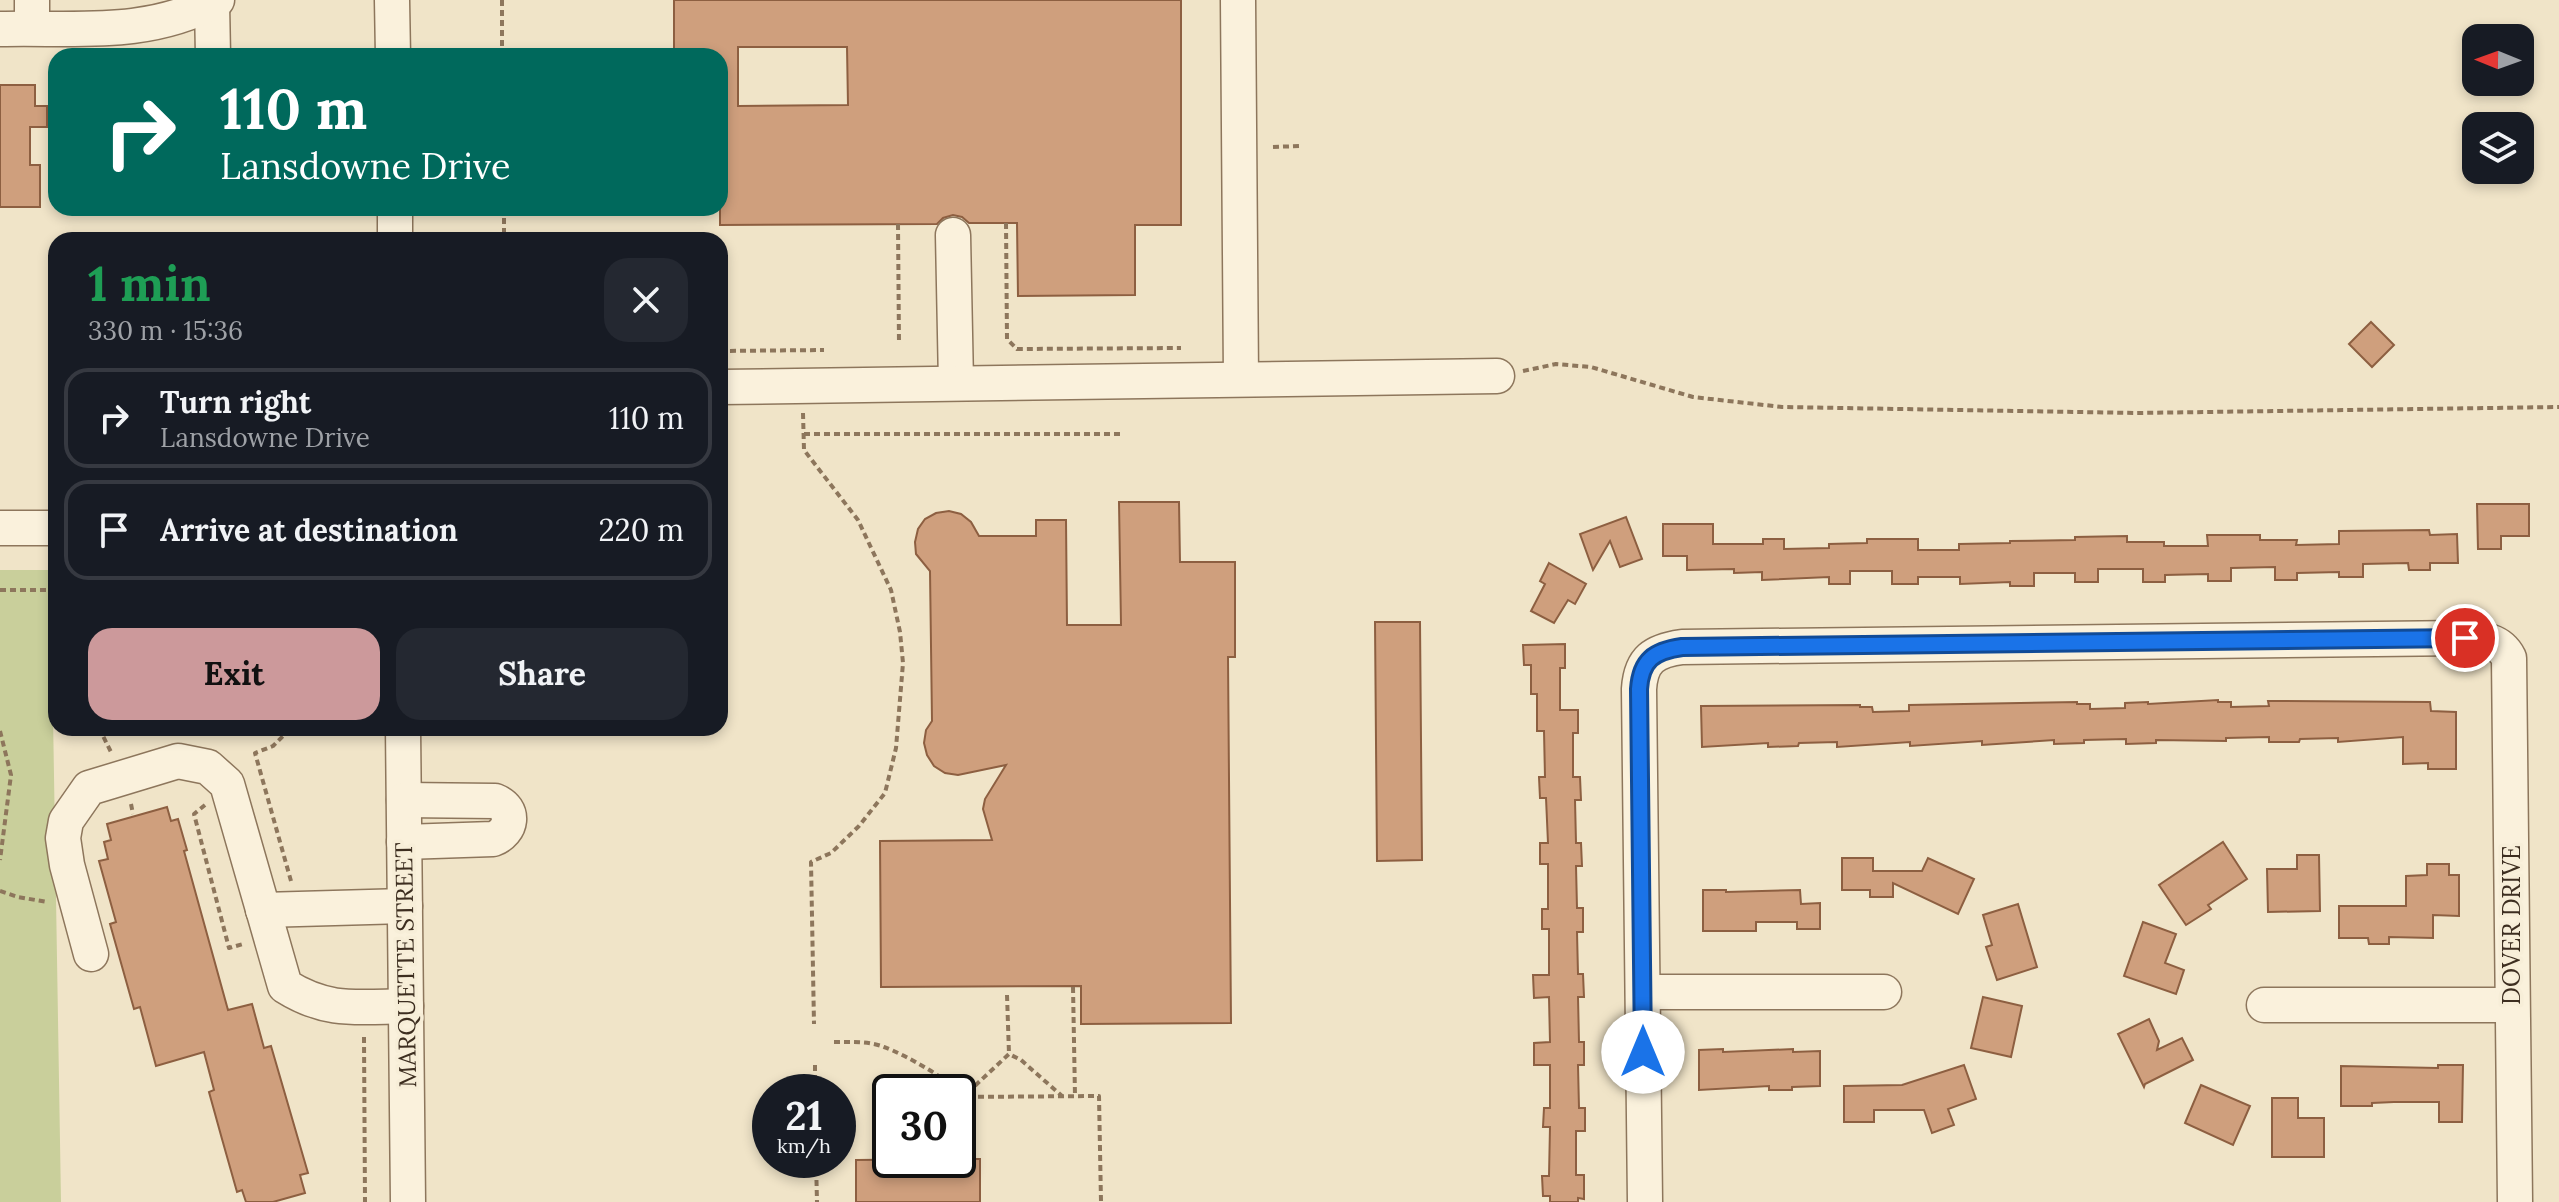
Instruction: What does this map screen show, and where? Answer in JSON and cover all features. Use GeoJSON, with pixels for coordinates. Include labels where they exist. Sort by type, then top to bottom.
{"type":"FeatureCollection","features":[{"type":"Feature","properties":{"kind":"street"},"geometry":{"type":"LineString","coordinates":[[392,0],[393,48]]}},
{"type":"Feature","properties":{"kind":"street"},"geometry":{"type":"LineString","coordinates":[[1238,0],[1241,378]]}},
{"type":"Feature","properties":{"kind":"street"},"geometry":{"type":"LineString","coordinates":[[21,19],[73,42],[170,21],[214,1],[213,48]]}},
{"type":"Feature","properties":{"kind":"street"},"geometry":{"type":"LineString","coordinates":[[953,235],[956,383]]}},
{"type":"Feature","properties":{"kind":"street"},"geometry":{"type":"LineString","coordinates":[[728,387],[1497,376]]}},
{"type":"Feature","properties":{"kind":"street"},"geometry":{"type":"LineString","coordinates":[[0,528],[48,528]]}},
{"type":"Feature","properties":{"kind":"street","name":"DOVER DRIVE"},"geometry":{"type":"LineString","coordinates":[[1643,992],[1639,689],[1640,673],[1645,663],[1658,653],[1682,647],[2488,639],[2505,649],[2510,675],[2515,1202]]}},
{"type":"Feature","properties":{"kind":"street","name":"MARQUETTE STREET"},"geometry":{"type":"LineString","coordinates":[[403,736],[408,1202]]}},
{"type":"Feature","properties":{"kind":"street"},"geometry":{"type":"LineString","coordinates":[[91,954],[67,865],[63,838],[66,821],[89,788],[178,761],[208,767],[227,784],[285,986],[306,1000],[338,1007],[406,1006]]}},
{"type":"Feature","properties":{"kind":"street"},"geometry":{"type":"LineString","coordinates":[[404,800],[495,801],[504,805],[509,814],[503,834],[493,839],[404,842]]}},
{"type":"Feature","properties":{"kind":"street"},"geometry":{"type":"LineString","coordinates":[[263,910],[405,906]]}},
{"type":"Feature","properties":{"kind":"street"},"geometry":{"type":"LineString","coordinates":[[1645,1202],[1643,992],[1884,992]]}},
{"type":"Feature","properties":{"kind":"street"},"geometry":{"type":"LineString","coordinates":[[2264,1005],[2512,1005]]}},
{"type":"Feature","properties":{"kind":"path"},"geometry":{"type":"LineString","coordinates":[[502,0],[502,48]]}},
{"type":"Feature","properties":{"kind":"path"},"geometry":{"type":"LineString","coordinates":[[1273,147],[1299,146]]}},
{"type":"Feature","properties":{"kind":"path"},"geometry":{"type":"LineString","coordinates":[[1006,223],[1007,339],[1017,349],[1181,348]]}},
{"type":"Feature","properties":{"kind":"path"},"geometry":{"type":"LineString","coordinates":[[898,224],[899,344]]}},
{"type":"Feature","properties":{"kind":"path"},"geometry":{"type":"LineString","coordinates":[[728,351],[824,350]]}},
{"type":"Feature","properties":{"kind":"path"},"geometry":{"type":"LineString","coordinates":[[1497,376],[1556,364],[1591,367],[1693,397],[1782,407],[2136,413],[2559,407]]}},
{"type":"Feature","properties":{"kind":"path"},"geometry":{"type":"LineString","coordinates":[[803,403],[804,450],[858,520],[891,590],[903,663],[896,748],[885,793],[859,826],[831,853],[811,862],[814,1024]]}},
{"type":"Feature","properties":{"kind":"path"},"geometry":{"type":"LineString","coordinates":[[804,434],[1120,434]]}},
{"type":"Feature","properties":{"kind":"path"},"geometry":{"type":"LineString","coordinates":[[0,590],[48,590]]}},
{"type":"Feature","properties":{"kind":"path"},"geometry":{"type":"LineString","coordinates":[[0,731],[11,775],[0,860]]}},
{"type":"Feature","properties":{"kind":"path"},"geometry":{"type":"LineString","coordinates":[[103,736],[118,764]]}},
{"type":"Feature","properties":{"kind":"path"},"geometry":{"type":"LineString","coordinates":[[283,736],[273,746],[255,753],[294,895]]}},
{"type":"Feature","properties":{"kind":"path"},"geometry":{"type":"LineString","coordinates":[[0,891],[42,902],[56,902]]}},
{"type":"Feature","properties":{"kind":"path"},"geometry":{"type":"LineString","coordinates":[[1073,987],[1075,1096]]}},
{"type":"Feature","properties":{"kind":"path"},"geometry":{"type":"LineString","coordinates":[[1007,995],[1009,1054]]}},
{"type":"Feature","properties":{"kind":"path"},"geometry":{"type":"LineString","coordinates":[[364,1036],[365,1202]]}},
{"type":"Feature","properties":{"kind":"path"},"geometry":{"type":"LineString","coordinates":[[834,1042],[883,1046],[933,1074]]}},
{"type":"Feature","properties":{"kind":"path"},"geometry":{"type":"LineString","coordinates":[[1009,1054],[1021,1060],[1062,1096]]}},
{"type":"Feature","properties":{"kind":"path"},"geometry":{"type":"LineString","coordinates":[[976,1083],[1009,1054]]}},
{"type":"Feature","properties":{"kind":"path"},"geometry":{"type":"LineString","coordinates":[[815,1065],[815,1074]]}},
{"type":"Feature","properties":{"kind":"path"},"geometry":{"type":"LineString","coordinates":[[976,1096],[1099,1096],[1101,1202]]}},
{"type":"Feature","properties":{"kind":"path"},"geometry":{"type":"LineString","coordinates":[[816,1178],[817,1202]]}},
{"type":"Feature","properties":{"kind":"green space"},"geometry":{"type":"Polygon","coordinates":[[[0,570],[48,570],[48,736],[53,736],[61,1202],[0,1202],[0,570]]]}},
{"type":"Feature","properties":{"kind":"building"},"geometry":{"type":"Polygon","coordinates":[[[674,0],[1181,0],[1181,225],[1135,225],[1135,295],[1018,296],[1017,223],[969,223],[953,215],[937,224],[720,225],[720,216],[728,216],[728,48],[674,48],[674,0]],[[738,47],[738,106],[848,105],[847,47],[738,47]]]}},
{"type":"Feature","properties":{"kind":"building"},"geometry":{"type":"Polygon","coordinates":[[[0,85],[35,85],[35,106],[47,106],[47,127],[30,127],[30,165],[40,165],[40,207],[0,207],[0,85]]]}},
{"type":"Feature","properties":{"kind":"building"},"geometry":{"type":"Polygon","coordinates":[[[2371,322],[2394,345],[2372,367],[2349,344],[2371,322]]]}},
{"type":"Feature","properties":{"kind":"building"},"geometry":{"type":"Polygon","coordinates":[[[1119,502],[1179,502],[1180,562],[1235,562],[1235,657],[1228,657],[1231,1023],[1081,1024],[1081,986],[881,987],[880,841],[992,840],[983,809],[985,799],[1006,765],[958,775],[945,773],[934,766],[927,755],[924,743],[926,730],[932,721],[930,571],[916,554],[918,529],[925,519],[949,511],[961,514],[971,522],[979,536],[1036,536],[1036,520],[1066,520],[1067,625],[1121,625],[1119,502]]]}},
{"type":"Feature","properties":{"kind":"building"},"geometry":{"type":"Polygon","coordinates":[[[2477,504],[2529,504],[2529,536],[2501,536],[2501,549],[2478,549],[2477,504]]]}},
{"type":"Feature","properties":{"kind":"building"},"geometry":{"type":"Polygon","coordinates":[[[1626,517],[1642,559],[1620,567],[1610,541],[1593,570],[1580,534],[1626,517]]]}},
{"type":"Feature","properties":{"kind":"building"},"geometry":{"type":"Polygon","coordinates":[[[1663,524],[1713,524],[1713,544],[1763,544],[1763,539],[1784,539],[1784,549],[1829,548],[1829,544],[1867,543],[1867,539],[1918,539],[1918,550],[1959,550],[1959,544],[2127,536],[2127,542],[2208,546],[2207,535],[2260,535],[2260,540],[2297,540],[2296,545],[2339,544],[2339,531],[2429,530],[2430,535],[2457,534],[2458,563],[2430,563],[2430,570],[2409,570],[2408,563],[2363,564],[2363,577],[2339,577],[2339,572],[2297,573],[2297,580],[2275,580],[2275,567],[2231,568],[2231,581],[2208,581],[2208,574],[2165,575],[2165,582],[2143,582],[2143,569],[2098,569],[2098,582],[2075,582],[2075,573],[2034,573],[2034,586],[2010,586],[2010,582],[1960,584],[1960,577],[1918,577],[1918,584],[1892,584],[1892,571],[1850,571],[1850,584],[1829,584],[1829,577],[1762,580],[1762,572],[1687,570],[1687,556],[1663,556],[1663,524]]]}},
{"type":"Feature","properties":{"kind":"building"},"geometry":{"type":"Polygon","coordinates":[[[1549,563],[1586,584],[1575,604],[1568,600],[1554,623],[1531,611],[1545,584],[1540,581],[1549,563]]]}},
{"type":"Feature","properties":{"kind":"building"},"geometry":{"type":"Polygon","coordinates":[[[1375,622],[1420,622],[1422,860],[1377,861],[1375,622]]]}},
{"type":"Feature","properties":{"kind":"building"},"geometry":{"type":"Polygon","coordinates":[[[1565,644],[1565,668],[1560,668],[1560,710],[1578,710],[1578,733],[1573,733],[1573,777],[1580,777],[1581,800],[1575,800],[1576,843],[1581,843],[1582,866],[1576,866],[1577,908],[1583,908],[1583,932],[1577,932],[1578,974],[1583,974],[1584,997],[1578,997],[1579,1042],[1584,1042],[1584,1065],[1578,1065],[1579,1108],[1585,1108],[1585,1131],[1576,1131],[1576,1175],[1584,1175],[1584,1199],[1578,1198],[1578,1202],[1550,1202],[1550,1196],[1543,1196],[1542,1176],[1549,1176],[1550,1127],[1543,1127],[1544,1108],[1550,1108],[1550,1065],[1534,1065],[1534,1043],[1550,1042],[1549,997],[1534,998],[1533,975],[1549,975],[1549,929],[1542,929],[1542,909],[1548,909],[1548,864],[1540,864],[1540,843],[1548,843],[1546,798],[1540,798],[1539,777],[1545,777],[1544,731],[1537,731],[1537,694],[1531,694],[1531,665],[1524,665],[1523,645],[1565,644]]]}},
{"type":"Feature","properties":{"kind":"building"},"geometry":{"type":"Polygon","coordinates":[[[2268,701],[2430,702],[2431,711],[2456,712],[2456,769],[2428,769],[2428,763],[2403,764],[2403,737],[2338,742],[2338,738],[2269,742],[2269,737],[2226,738],[2226,741],[2156,740],[2156,743],[2126,744],[2126,739],[2054,744],[2054,740],[1982,745],[1982,741],[1837,747],[1837,742],[1799,743],[1798,746],[1768,747],[1768,743],[1702,747],[1701,706],[1860,705],[1872,707],[1873,712],[1909,711],[1909,705],[2077,702],[2090,704],[2090,709],[2125,708],[2125,703],[2231,702],[2231,707],[2269,706],[2268,701]]]}},
{"type":"Feature","properties":{"kind":"building"},"geometry":{"type":"Polygon","coordinates":[[[167,807],[171,821],[178,819],[228,1010],[252,1004],[264,1048],[271,1046],[308,1173],[300,1175],[305,1193],[273,1202],[246,1202],[242,1190],[237,1192],[222,1139],[209,1092],[214,1090],[204,1052],[156,1066],[140,1007],[134,1009],[110,924],[116,922],[99,861],[108,859],[104,842],[111,840],[107,824],[167,807]]]}},
{"type":"Feature","properties":{"kind":"building"},"geometry":{"type":"Polygon","coordinates":[[[2223,842],[2247,879],[2208,905],[2211,909],[2186,925],[2159,885],[2223,842]]]}},
{"type":"Feature","properties":{"kind":"building"},"geometry":{"type":"Polygon","coordinates":[[[2297,855],[2319,855],[2320,911],[2268,912],[2267,869],[2297,869],[2297,855]]]}},
{"type":"Feature","properties":{"kind":"building"},"geometry":{"type":"Polygon","coordinates":[[[1842,858],[1873,858],[1873,871],[1922,871],[1928,858],[1974,879],[1958,914],[1893,883],[1893,897],[1870,897],[1870,890],[1842,890],[1842,858]]]}},
{"type":"Feature","properties":{"kind":"building"},"geometry":{"type":"Polygon","coordinates":[[[2427,864],[2449,864],[2449,875],[2459,875],[2459,916],[2433,915],[2433,938],[2389,937],[2389,944],[2369,944],[2368,938],[2339,938],[2339,906],[2406,906],[2406,876],[2427,875],[2427,864]]]}},
{"type":"Feature","properties":{"kind":"building"},"geometry":{"type":"Polygon","coordinates":[[[1703,890],[1800,890],[1801,904],[1820,903],[1820,929],[1797,929],[1797,922],[1756,922],[1756,931],[1703,931],[1703,890]]]}},
{"type":"Feature","properties":{"kind":"building"},"geometry":{"type":"Polygon","coordinates":[[[2018,904],[2037,967],[1997,980],[1986,947],[1992,945],[1983,915],[2018,904]]]}},
{"type":"Feature","properties":{"kind":"building"},"geometry":{"type":"Polygon","coordinates":[[[2143,922],[2176,934],[2165,963],[2184,970],[2176,994],[2124,976],[2143,922]]]}},
{"type":"Feature","properties":{"kind":"building"},"geometry":{"type":"Polygon","coordinates":[[[1983,997],[2022,1006],[2011,1057],[1971,1048],[1983,997]]]}},
{"type":"Feature","properties":{"kind":"building"},"geometry":{"type":"Polygon","coordinates":[[[2149,1019],[2159,1041],[2157,1050],[2182,1038],[2193,1060],[2144,1087],[2118,1034],[2149,1019]]]}},
{"type":"Feature","properties":{"kind":"building"},"geometry":{"type":"Polygon","coordinates":[[[1723,1049],[1723,1052],[1820,1051],[1820,1086],[1792,1087],[1792,1090],[1769,1090],[1769,1086],[1699,1090],[1699,1050],[1723,1049]]]}},
{"type":"Feature","properties":{"kind":"building"},"geometry":{"type":"Polygon","coordinates":[[[1964,1065],[1976,1099],[1948,1109],[1954,1125],[1932,1133],[1924,1110],[1874,1110],[1874,1122],[1844,1122],[1844,1086],[1902,1085],[1964,1065]]]}},
{"type":"Feature","properties":{"kind":"building"},"geometry":{"type":"Polygon","coordinates":[[[2438,1065],[2463,1065],[2462,1122],[2439,1122],[2439,1102],[2341,1106],[2341,1066],[2438,1068],[2438,1065]]]}},
{"type":"Feature","properties":{"kind":"building"},"geometry":{"type":"Polygon","coordinates":[[[2201,1085],[2250,1106],[2233,1145],[2185,1123],[2201,1085]]]}},
{"type":"Feature","properties":{"kind":"building"},"geometry":{"type":"Polygon","coordinates":[[[2272,1098],[2298,1098],[2298,1118],[2324,1118],[2324,1157],[2272,1157],[2272,1098]]]}},
{"type":"Feature","properties":{"kind":"building"},"geometry":{"type":"Polygon","coordinates":[[[976,1159],[980,1159],[980,1202],[856,1202],[856,1160],[872,1160],[872,1178],[976,1178],[976,1159]]]}},
{"type":"Feature","properties":{"kind":"route"},"geometry":{"type":"LineString","coordinates":[[1643,1052],[1639,689],[1640,673],[1645,663],[1658,653],[1682,647],[2465,638]]}}]}
